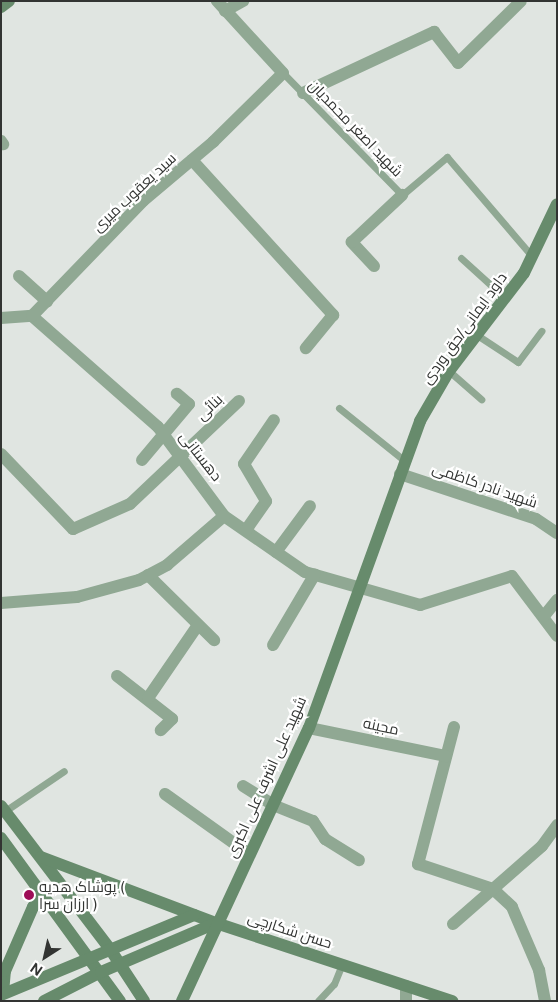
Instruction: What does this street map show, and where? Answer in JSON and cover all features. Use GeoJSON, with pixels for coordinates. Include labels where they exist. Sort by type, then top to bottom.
{"type":"FeatureCollection","features":[{"type":"Feature","properties":{"kind":"street"},"geometry":{"type":"LineString","coordinates":[[1,7],[9,1]]}},
{"type":"Feature","properties":{"kind":"street"},"geometry":{"type":"LineString","coordinates":[[243,1],[221,6],[283,73]]}},
{"type":"Feature","properties":{"kind":"street"},"geometry":{"type":"LineString","coordinates":[[303,93],[434,32],[458,62],[521,1]]}},
{"type":"Feature","properties":{"kind":"street","name":"سید یعقوب میری"},"geometry":{"type":"LineString","coordinates":[[32,316],[143,201],[192,160],[283,73]]}},
{"type":"Feature","properties":{"kind":"street"},"geometry":{"type":"LineString","coordinates":[[192,160],[333,315],[306,348]]}},
{"type":"Feature","properties":{"kind":"street"},"geometry":{"type":"LineString","coordinates":[[374,266],[352,242],[402,195]]}},
{"type":"Feature","properties":{"kind":"street","name":"داود ایمانی/حق وردی"},"geometry":{"type":"LineString","coordinates":[[359,586],[420,421],[450,371],[505,298],[532,256],[557,204]]}},
{"type":"Feature","properties":{"kind":"street"},"geometry":{"type":"LineString","coordinates":[[19,276],[47,301]]}},
{"type":"Feature","properties":{"kind":"street"},"geometry":{"type":"LineString","coordinates":[[1,318],[32,316]]}},
{"type":"Feature","properties":{"kind":"street","name":"دهستانی"},"geometry":{"type":"LineString","coordinates":[[32,316],[164,435],[224,516],[276,552],[315,574],[420,604],[512,576],[544,616]]}},
{"type":"Feature","properties":{"kind":"street"},"geometry":{"type":"LineString","coordinates":[[142,460],[189,404],[177,394]]}},
{"type":"Feature","properties":{"kind":"street","name":"بنائی"},"geometry":{"type":"LineString","coordinates":[[1,454],[73,529],[130,504],[182,457],[238,401]]}},
{"type":"Feature","properties":{"kind":"street"},"geometry":{"type":"LineString","coordinates":[[246,530],[266,501],[244,464],[274,420]]}},
{"type":"Feature","properties":{"kind":"street","name":"شهید نادر کاظمی"},"geometry":{"type":"LineString","coordinates":[[400,474],[536,519],[557,533]]}},
{"type":"Feature","properties":{"kind":"street"},"geometry":{"type":"LineString","coordinates":[[276,552],[310,506]]}},
{"type":"Feature","properties":{"kind":"street"},"geometry":{"type":"LineString","coordinates":[[1,603],[78,597],[148,575],[167,565],[224,516]]}},
{"type":"Feature","properties":{"kind":"street"},"geometry":{"type":"LineString","coordinates":[[273,645],[315,574]]}},
{"type":"Feature","properties":{"kind":"street"},"geometry":{"type":"LineString","coordinates":[[148,575],[214,640]]}},
{"type":"Feature","properties":{"kind":"street","name":"شهید علی اشرف علی اکبری"},"geometry":{"type":"LineString","coordinates":[[182,1001],[216,923],[309,728],[359,586]]}},
{"type":"Feature","properties":{"kind":"street"},"geometry":{"type":"LineString","coordinates":[[557,600],[544,616],[557,636]]}},
{"type":"Feature","properties":{"kind":"street"},"geometry":{"type":"LineString","coordinates":[[148,698],[198,625]]}},
{"type":"Feature","properties":{"kind":"street"},"geometry":{"type":"LineString","coordinates":[[117,676],[125,686],[148,698],[172,720],[162,730]]}},
{"type":"Feature","properties":{"kind":"street"},"geometry":{"type":"LineString","coordinates":[[454,727],[418,864],[493,889],[512,907],[539,970],[545,1001]]}},
{"type":"Feature","properties":{"kind":"street","name":"مجینه"},"geometry":{"type":"LineString","coordinates":[[309,728],[446,756]]}},
{"type":"Feature","properties":{"kind":"street"},"geometry":{"type":"LineString","coordinates":[[243,786],[272,805],[313,821],[325,839],[359,860]]}},
{"type":"Feature","properties":{"kind":"street"},"geometry":{"type":"LineString","coordinates":[[165,794],[249,854]]}},
{"type":"Feature","properties":{"kind":"street"},"geometry":{"type":"LineString","coordinates":[[3,809],[110,949],[144,1001]]}},
{"type":"Feature","properties":{"kind":"street"},"geometry":{"type":"LineString","coordinates":[[453,924],[542,846],[557,825]]}},
{"type":"Feature","properties":{"kind":"street"},"geometry":{"type":"LineString","coordinates":[[1,838],[91,957],[120,1001]]}},
{"type":"Feature","properties":{"kind":"street","name":"حسن شکارچی"},"geometry":{"type":"LineString","coordinates":[[41,858],[216,923],[452,1001]]}},
{"type":"Feature","properties":{"kind":"street"},"geometry":{"type":"LineString","coordinates":[[44,894],[33,907],[5,971],[2,992],[194,915]]}},
{"type":"Feature","properties":{"kind":"street"},"geometry":{"type":"LineString","coordinates":[[44,1001],[101,972],[216,923]]}},
{"type":"Feature","properties":{"kind":"street"},"geometry":{"type":"LineString","coordinates":[[406,986],[406,1001]]}},
{"type":"Feature","properties":{"kind":"lane","name":"شهید اصغر محمدیان"},"geometry":{"type":"LineString","coordinates":[[283,73],[402,195],[447,158],[532,256]]}},
{"type":"Feature","properties":{"kind":"lane"},"geometry":{"type":"LineString","coordinates":[[461,258],[505,298]]}},
{"type":"Feature","properties":{"kind":"lane"},"geometry":{"type":"LineString","coordinates":[[477,335],[518,362],[541,331]]}},
{"type":"Feature","properties":{"kind":"lane"},"geometry":{"type":"LineString","coordinates":[[450,371],[481,399]]}},
{"type":"Feature","properties":{"kind":"lane"},"geometry":{"type":"LineString","coordinates":[[339,408],[405,461]]}},
{"type":"Feature","properties":{"kind":"lane"},"geometry":{"type":"LineString","coordinates":[[3,809],[64,771]]}},
{"type":"Feature","properties":{"kind":"lane"},"geometry":{"type":"LineString","coordinates":[[318,1001],[334,984],[342,964]]}},
{"type":"Feature","properties":{"kind":"place","name":"پوشاک هدیه ( ارزان سرا )"},"geometry":{"type":"Point","coordinates":[29,895]}}]}
